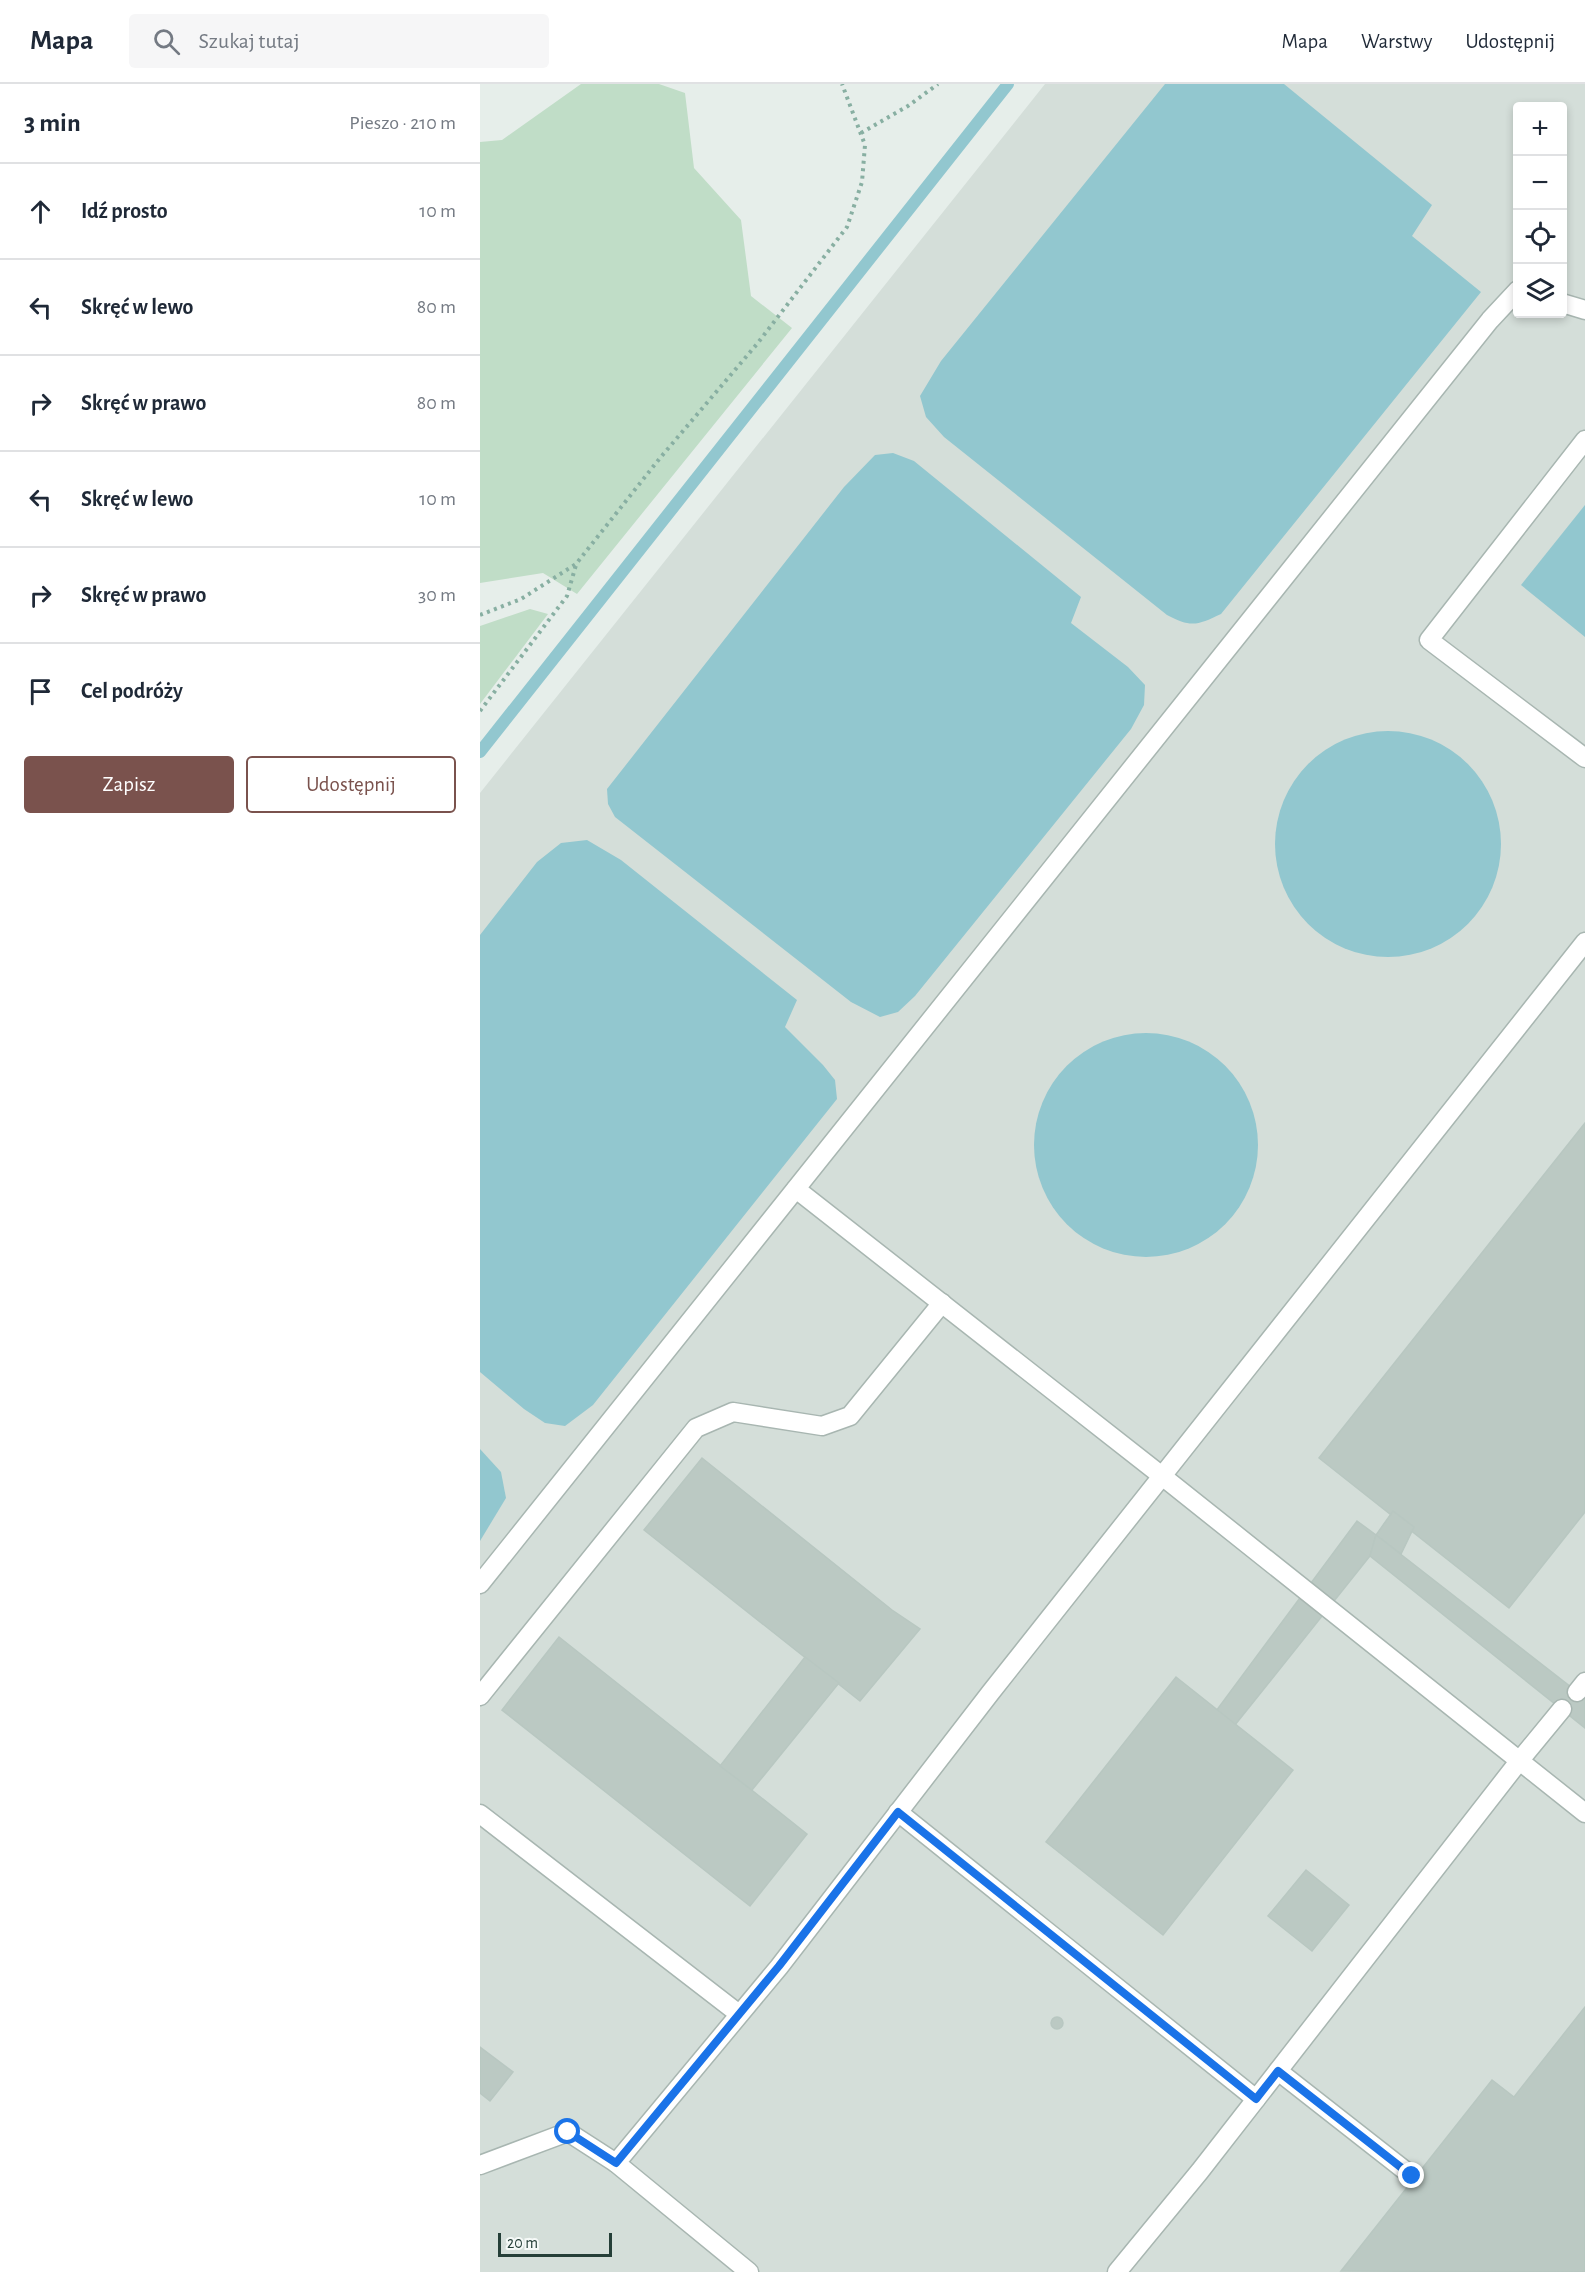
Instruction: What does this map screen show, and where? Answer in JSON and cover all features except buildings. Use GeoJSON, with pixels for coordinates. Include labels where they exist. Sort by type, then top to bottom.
{"type":"FeatureCollection","features":[{"type":"Feature","properties":{"kind":"lane"},"geometry":{"type":"LineString","coordinates":[[480,1584],[1475,339],[1513,296]]}},
{"type":"Feature","properties":{"kind":"lane"},"geometry":{"type":"LineString","coordinates":[[1567,304],[1585,310]]}},
{"type":"Feature","properties":{"kind":"lane"},"geometry":{"type":"LineString","coordinates":[[1585,440],[1429,640],[1585,758]]}},
{"type":"Feature","properties":{"kind":"lane"},"geometry":{"type":"LineString","coordinates":[[616,2163],[779,1966],[1162,1476],[1585,942]]}},
{"type":"Feature","properties":{"kind":"lane"},"geometry":{"type":"LineString","coordinates":[[796,1189],[1162,1476],[1585,1813]]}},
{"type":"Feature","properties":{"kind":"lane"},"geometry":{"type":"LineString","coordinates":[[480,1696],[696,1428],[733,1412],[822,1426],[850,1416],[942,1303]]}},
{"type":"Feature","properties":{"kind":"lane"},"geometry":{"type":"LineString","coordinates":[[1117,2272],[1256,2099],[1520,1760],[1562,1710]]}},
{"type":"Feature","properties":{"kind":"lane"},"geometry":{"type":"LineString","coordinates":[[898,1812],[1256,2099]]}},
{"type":"Feature","properties":{"kind":"lane"},"geometry":{"type":"LineString","coordinates":[[480,1814],[739,2014]]}},
{"type":"Feature","properties":{"kind":"lane"},"geometry":{"type":"LineString","coordinates":[[1278,2071],[1412,2176]]}},
{"type":"Feature","properties":{"kind":"lane"},"geometry":{"type":"LineString","coordinates":[[480,2165],[568,2132],[616,2163],[749,2272]]}},
{"type":"Feature","properties":{"kind":"path"},"geometry":{"type":"LineString","coordinates":[[480,615],[521,598],[576,564],[660,458],[757,344],[847,227],[862,183],[865,145],[842,84]]}},
{"type":"Feature","properties":{"kind":"path"},"geometry":{"type":"LineString","coordinates":[[861,133],[908,106],[938,84]]}},
{"type":"Feature","properties":{"kind":"path"},"geometry":{"type":"LineString","coordinates":[[480,711],[567,596],[576,564]]}},
{"type":"Feature","properties":{"kind":"shaded area"},"geometry":{"type":"Polygon","coordinates":[[[1045,84],[1585,84],[1585,2272],[480,2272],[480,793],[1045,84]]]}},
{"type":"Feature","properties":{"kind":"green space"},"geometry":{"type":"Polygon","coordinates":[[[581,84],[659,84],[685,93],[694,168],[741,220],[751,296],[792,328],[577,594],[543,573],[480,583],[480,142],[502,140],[581,84]]]}},
{"type":"Feature","properties":{"kind":"green space"},"geometry":{"type":"Polygon","coordinates":[[[530,609],[548,614],[480,704],[480,626],[530,609]]]}},
{"type":"Feature","properties":{"kind":"water"},"geometry":{"type":"Polygon","coordinates":[[[1165,84],[1284,84],[1432,205],[1412,236],[1481,292],[1221,614],[1194,624],[1182,622],[1167,615],[944,437],[926,417],[920,396],[941,361],[1165,84]]]}},
{"type":"Feature","properties":{"kind":"water"},"geometry":{"type":"Polygon","coordinates":[[[893,453],[914,461],[1081,597],[1071,623],[1128,667],[1145,685],[1144,705],[1131,729],[915,996],[898,1012],[880,1017],[851,1002],[615,817],[608,804],[607,789],[844,487],[875,455],[893,453]]]}},
{"type":"Feature","properties":{"kind":"water"},"geometry":{"type":"Polygon","coordinates":[[[1585,505],[1585,637],[1521,585],[1585,505]]]}},
{"type":"Feature","properties":{"kind":"water"},"geometry":{"type":"Polygon","coordinates":[[[1377,731],[1399,731],[1431,739],[1441,744],[1460,756],[1476,772],[1493,801],[1499,822],[1501,844],[1499,866],[1493,887],[1476,916],[1460,932],[1431,949],[1399,957],[1377,957],[1345,949],[1335,944],[1316,932],[1300,916],[1283,887],[1275,855],[1275,833],[1283,801],[1288,791],[1300,772],[1316,756],[1345,739],[1377,731]]]}},
{"type":"Feature","properties":{"kind":"water"},"geometry":{"type":"Polygon","coordinates":[[[587,840],[621,860],[797,1000],[785,1027],[835,1080],[837,1099],[593,1405],[565,1426],[545,1423],[524,1409],[480,1372],[480,935],[537,862],[561,843],[587,840]]]}},
{"type":"Feature","properties":{"kind":"water"},"geometry":{"type":"Polygon","coordinates":[[[1135,1033],[1157,1033],[1189,1041],[1226,1065],[1245,1092],[1254,1112],[1258,1145],[1254,1178],[1250,1188],[1226,1225],[1199,1244],[1179,1253],[1157,1257],[1135,1257],[1103,1249],[1066,1225],[1047,1198],[1038,1178],[1034,1156],[1034,1134],[1042,1102],[1066,1065],[1093,1046],[1113,1037],[1135,1033]]]}},
{"type":"Feature","properties":{"kind":"water"},"geometry":{"type":"Polygon","coordinates":[[[480,1449],[501,1472],[506,1498],[480,1541],[480,1449]]]}},
{"type":"Feature","properties":{"kind":"waterway"},"geometry":{"type":"LineString","coordinates":[[480,752],[1008,84]]}},
{"type":"Feature","properties":{"kind":"route"},"geometry":{"type":"LineString","coordinates":[[568,2132],[616,2163],[779,1966],[898,1812],[1256,2099],[1278,2071],[1412,2176]]}}]}
